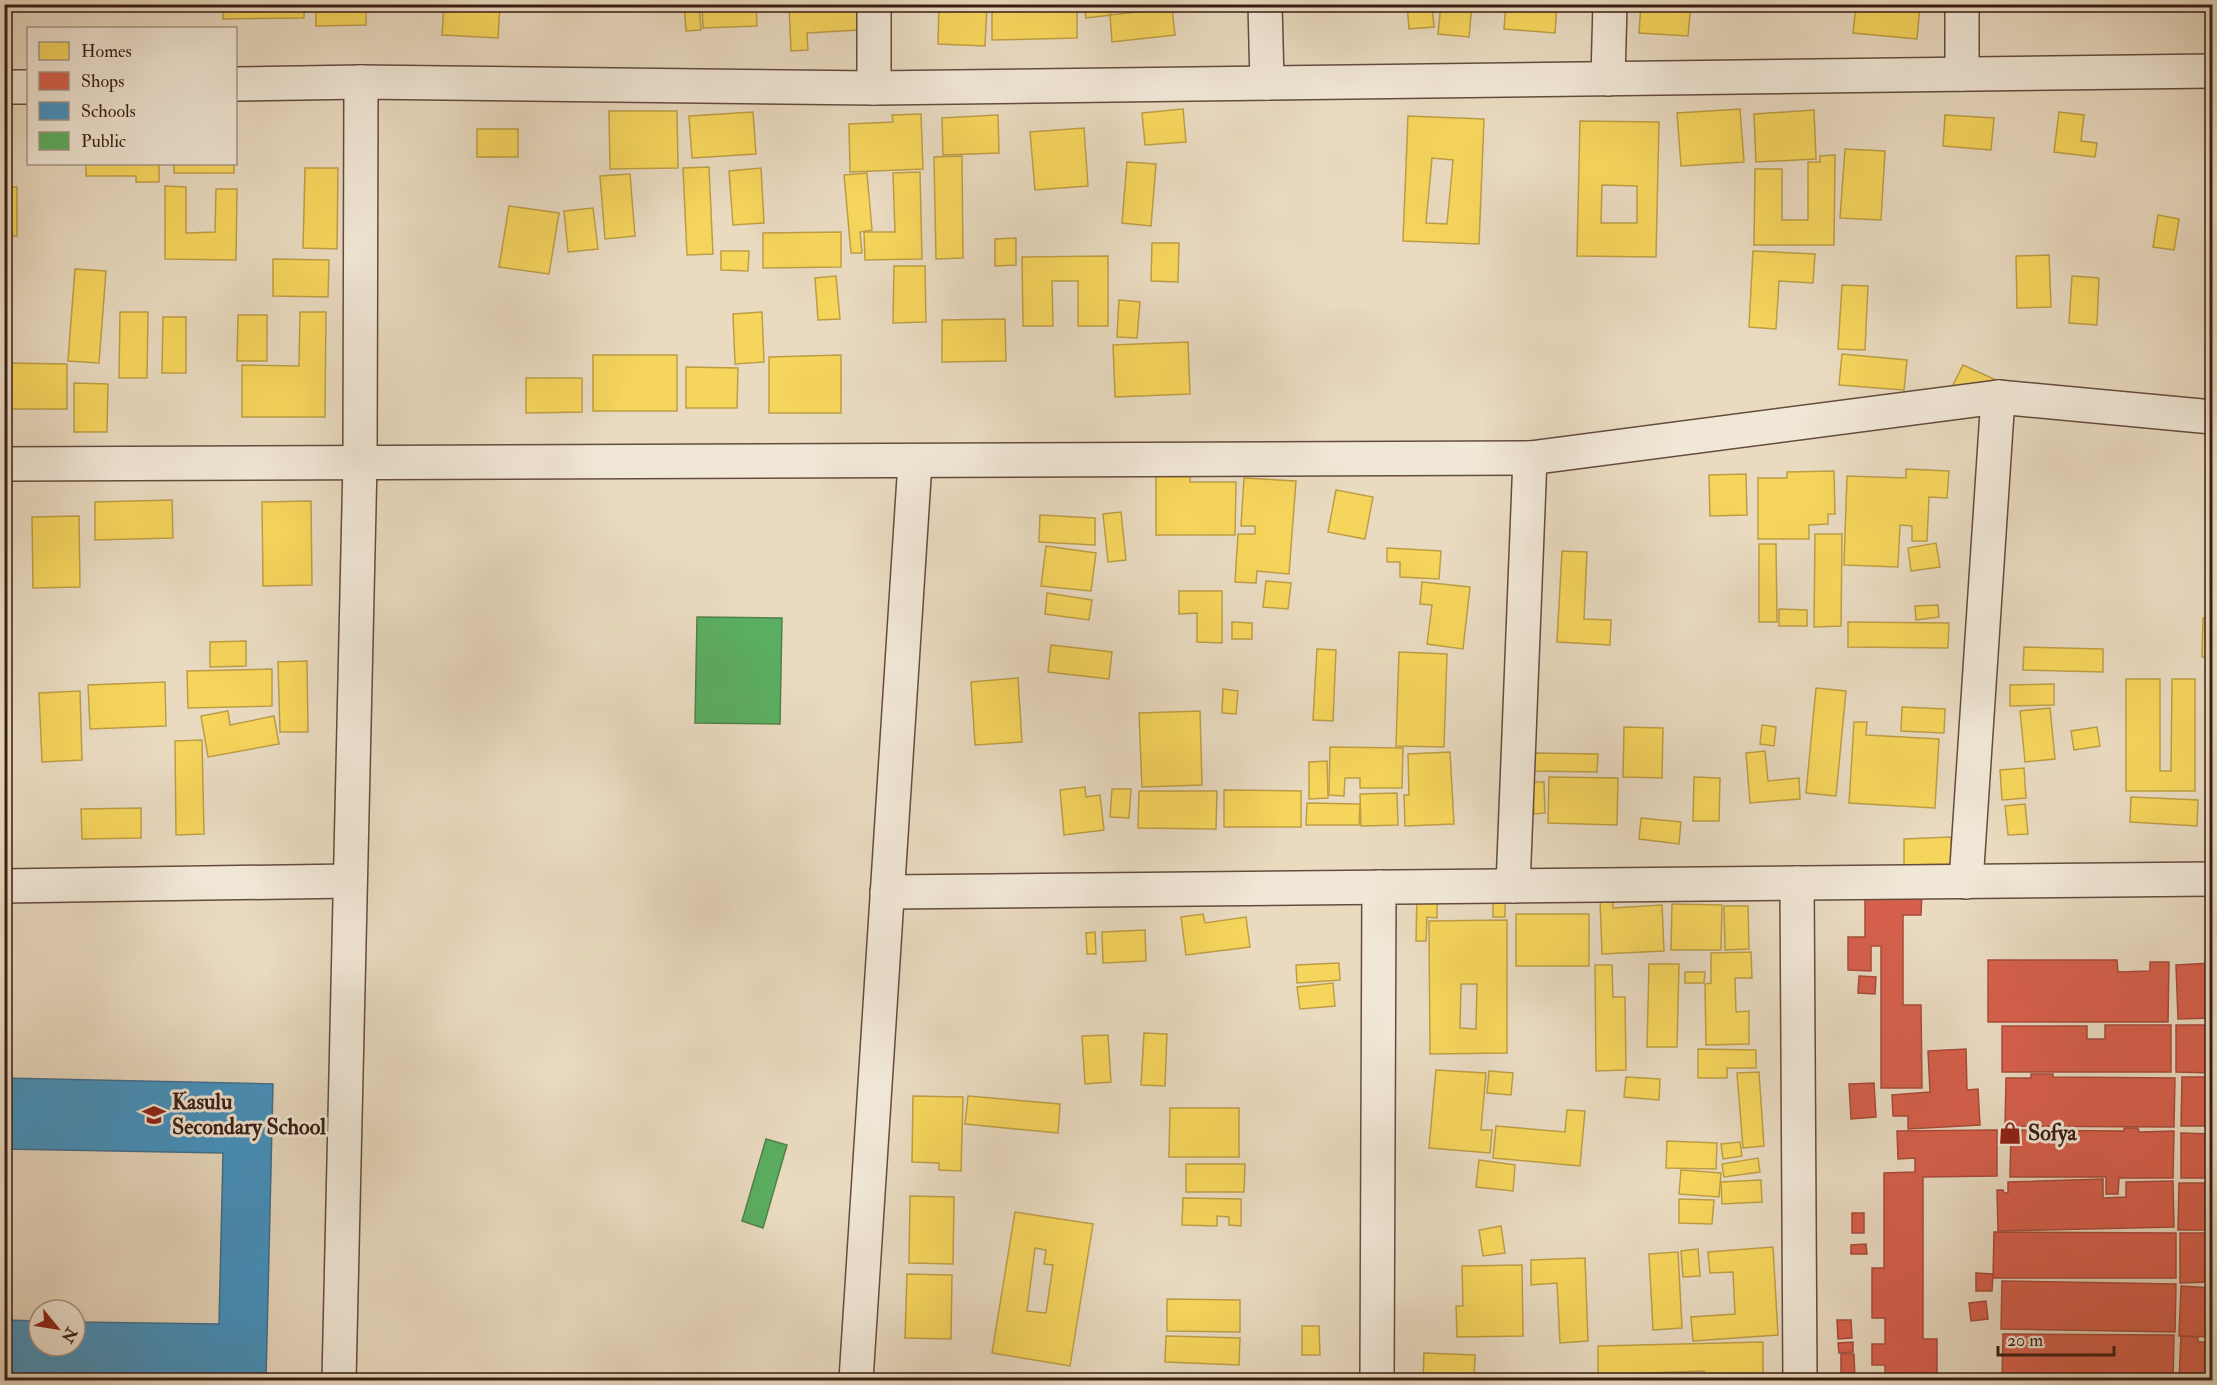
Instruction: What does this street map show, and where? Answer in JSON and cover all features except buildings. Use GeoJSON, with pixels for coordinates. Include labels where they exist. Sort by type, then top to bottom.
{"type":"FeatureCollection","features":[{"type":"Feature","properties":{"kind":"street"},"geometry":{"type":"LineString","coordinates":[[874,4],[874,88]]}},
{"type":"Feature","properties":{"kind":"street"},"geometry":{"type":"LineString","coordinates":[[1265,4],[1267,83]]}},
{"type":"Feature","properties":{"kind":"street"},"geometry":{"type":"LineString","coordinates":[[1608,79],[1610,4]]}},
{"type":"Feature","properties":{"kind":"street"},"geometry":{"type":"LineString","coordinates":[[1962,4],[1962,74]]}},
{"type":"Feature","properties":{"kind":"street"},"geometry":{"type":"LineString","coordinates":[[237,84],[361,82],[874,88],[2212,71]]}},
{"type":"Feature","properties":{"kind":"street"},"geometry":{"type":"LineString","coordinates":[[339,1380],[360,463],[361,82]]}},
{"type":"Feature","properties":{"kind":"street"},"geometry":{"type":"LineString","coordinates":[[4,87],[27,87]]}},
{"type":"Feature","properties":{"kind":"street"},"geometry":{"type":"LineString","coordinates":[[4,464],[1530,458],[1998,397],[2212,417]]}},
{"type":"Feature","properties":{"kind":"street"},"geometry":{"type":"LineString","coordinates":[[1966,882],[1998,397]]}},
{"type":"Feature","properties":{"kind":"street"},"geometry":{"type":"LineString","coordinates":[[1513,886],[1530,458]]}},
{"type":"Feature","properties":{"kind":"street"},"geometry":{"type":"LineString","coordinates":[[856,1380],[915,462]]}},
{"type":"Feature","properties":{"kind":"street"},"geometry":{"type":"LineString","coordinates":[[887,892],[2212,879]]}},
{"type":"Feature","properties":{"kind":"street"},"geometry":{"type":"LineString","coordinates":[[4,886],[350,881]]}},
{"type":"Feature","properties":{"kind":"street"},"geometry":{"type":"LineString","coordinates":[[1797,883],[1800,1380]]}},
{"type":"Feature","properties":{"kind":"street"},"geometry":{"type":"LineString","coordinates":[[1377,1380],[1379,887]]}},
{"type":"Feature","properties":{"kind":"place","name":"Kasulu Secondary School"},"geometry":{"type":"Point","coordinates":[154,1115]}},
{"type":"Feature","properties":{"kind":"place","name":"Sofya"},"geometry":{"type":"Point","coordinates":[2010,1133]}}]}
